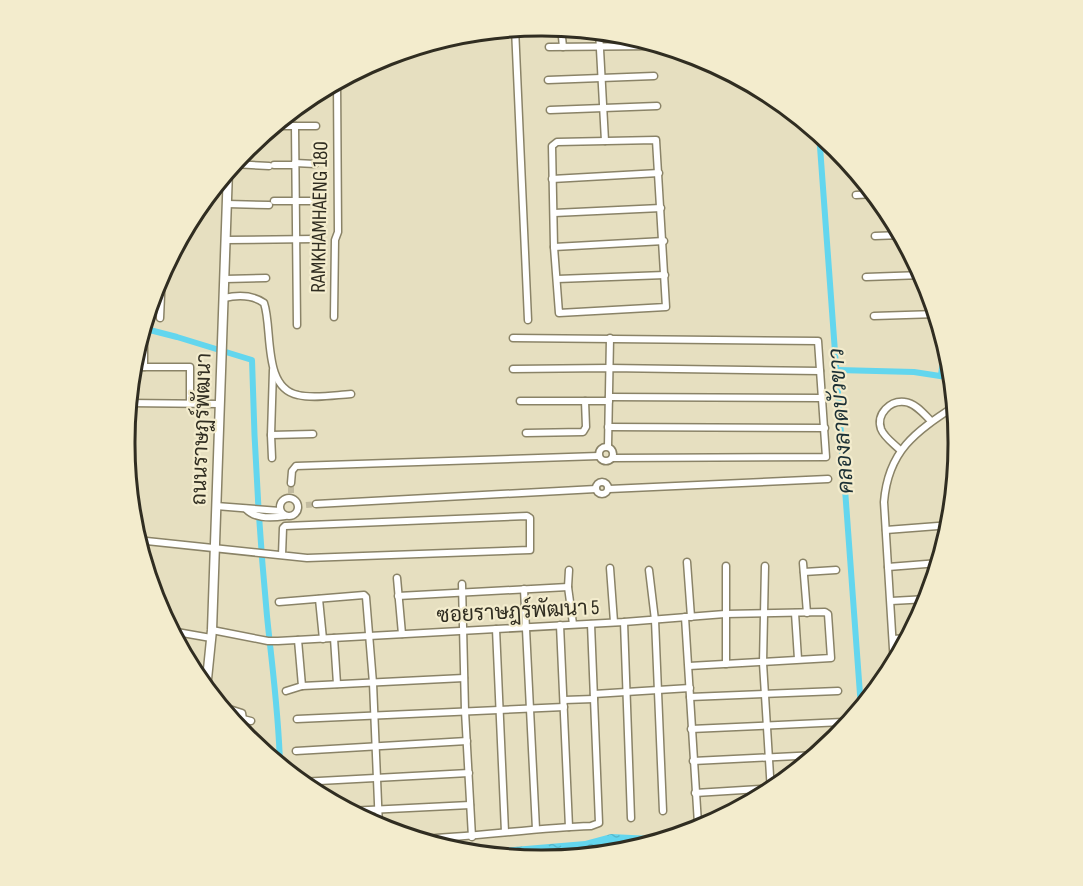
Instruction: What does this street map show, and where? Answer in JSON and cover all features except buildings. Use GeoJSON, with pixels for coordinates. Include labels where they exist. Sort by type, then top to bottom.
{"type":"FeatureCollection","features":[{"type":"Feature","properties":{"kind":"street"},"geometry":{"type":"LineString","coordinates":[[515,37],[528,320]]}},
{"type":"Feature","properties":{"kind":"street"},"geometry":{"type":"LineString","coordinates":[[562,37],[563,47]]}},
{"type":"Feature","properties":{"kind":"street"},"geometry":{"type":"LineString","coordinates":[[600,40],[605,141]]}},
{"type":"Feature","properties":{"kind":"street"},"geometry":{"type":"LineString","coordinates":[[549,47],[630,46]]}},
{"type":"Feature","properties":{"kind":"street"},"geometry":{"type":"LineString","coordinates":[[548,80],[654,76]]}},
{"type":"Feature","properties":{"kind":"street","name":"RAMKHAMHAENG 180"},"geometry":{"type":"LineString","coordinates":[[334,317],[335,240],[338,232],[337,92]]}},
{"type":"Feature","properties":{"kind":"street"},"geometry":{"type":"LineString","coordinates":[[550,110],[657,106]]}},
{"type":"Feature","properties":{"kind":"street"},"geometry":{"type":"LineString","coordinates":[[287,126],[316,126]]}},
{"type":"Feature","properties":{"kind":"street"},"geometry":{"type":"LineString","coordinates":[[295,126],[297,325]]}},
{"type":"Feature","properties":{"kind":"street"},"geometry":{"type":"LineString","coordinates":[[656,140],[664,241],[666,307],[559,312],[554,247],[552,146],[554,143],[605,141],[656,140]]}},
{"type":"Feature","properties":{"kind":"street"},"geometry":{"type":"LineString","coordinates":[[242,168],[315,164]]}},
{"type":"Feature","properties":{"kind":"street"},"geometry":{"type":"LineString","coordinates":[[552,179],[659,173]]}},
{"type":"Feature","properties":{"kind":"street","name":"ถนนราษฏร์พัฒนา"},"geometry":{"type":"LineString","coordinates":[[207,675],[211,634],[228,185]]}},
{"type":"Feature","properties":{"kind":"street"},"geometry":{"type":"LineString","coordinates":[[856,195],[864,195]]}},
{"type":"Feature","properties":{"kind":"street"},"geometry":{"type":"LineString","coordinates":[[227,204],[316,201]]}},
{"type":"Feature","properties":{"kind":"street"},"geometry":{"type":"LineString","coordinates":[[554,213],[661,208]]}},
{"type":"Feature","properties":{"kind":"street"},"geometry":{"type":"LineString","coordinates":[[875,236],[891,235]]}},
{"type":"Feature","properties":{"kind":"street"},"geometry":{"type":"LineString","coordinates":[[225,240],[315,240]]}},
{"type":"Feature","properties":{"kind":"street"},"geometry":{"type":"LineString","coordinates":[[554,247],[664,241]]}},
{"type":"Feature","properties":{"kind":"street"},"geometry":{"type":"LineString","coordinates":[[557,279],[665,275]]}},
{"type":"Feature","properties":{"kind":"street"},"geometry":{"type":"LineString","coordinates":[[866,277],[913,275]]}},
{"type":"Feature","properties":{"kind":"street"},"geometry":{"type":"LineString","coordinates":[[225,279],[266,278]]}},
{"type":"Feature","properties":{"kind":"street"},"geometry":{"type":"LineString","coordinates":[[224,298],[235,296],[255,298],[264,303],[273,367],[270,435],[272,458]]}},
{"type":"Feature","properties":{"kind":"street"},"geometry":{"type":"LineString","coordinates":[[160,318],[161,299]]}},
{"type":"Feature","properties":{"kind":"street"},"geometry":{"type":"LineString","coordinates":[[874,316],[928,314]]}},
{"type":"Feature","properties":{"kind":"street"},"geometry":{"type":"LineString","coordinates":[[291,483],[292,471],[296,466],[599,456],[606,461],[613,458],[826,457],[818,342],[816,341],[513,338]]}},
{"type":"Feature","properties":{"kind":"street"},"geometry":{"type":"LineString","coordinates":[[608,446],[610,338]]}},
{"type":"Feature","properties":{"kind":"street"},"geometry":{"type":"LineString","coordinates":[[144,355],[144,367],[190,367],[190,402]]}},
{"type":"Feature","properties":{"kind":"street"},"geometry":{"type":"LineString","coordinates":[[273,367],[282,387],[294,394],[300,396],[351,394]]}},
{"type":"Feature","properties":{"kind":"street"},"geometry":{"type":"LineString","coordinates":[[513,369],[820,371]]}},
{"type":"Feature","properties":{"kind":"street"},"geometry":{"type":"LineString","coordinates":[[520,400],[822,398]]}},
{"type":"Feature","properties":{"kind":"street"},"geometry":{"type":"LineString","coordinates":[[526,433],[583,432],[586,427],[585,401]]}},
{"type":"Feature","properties":{"kind":"street"},"geometry":{"type":"LineString","coordinates":[[900,450],[884,435],[880,427],[880,418],[885,409],[893,403],[905,402],[916,407],[931,421]]}},
{"type":"Feature","properties":{"kind":"street"},"geometry":{"type":"LineString","coordinates":[[137,403],[219,404]]}},
{"type":"Feature","properties":{"kind":"street"},"geometry":{"type":"LineString","coordinates":[[893,647],[884,502],[885,483],[900,450],[914,435],[947,411]]}},
{"type":"Feature","properties":{"kind":"street"},"geometry":{"type":"LineString","coordinates":[[609,427],[825,428]]}},
{"type":"Feature","properties":{"kind":"street"},"geometry":{"type":"LineString","coordinates":[[270,435],[313,434]]}},
{"type":"Feature","properties":{"kind":"street"},"geometry":{"type":"LineString","coordinates":[[608,446],[614,453],[613,458]]}},
{"type":"Feature","properties":{"kind":"street"},"geometry":{"type":"LineString","coordinates":[[599,456],[601,448],[608,446]]}},
{"type":"Feature","properties":{"kind":"street"},"geometry":{"type":"LineString","coordinates":[[316,504],[596,489],[600,483],[604,482],[609,489],[828,479]]}},
{"type":"Feature","properties":{"kind":"street"},"geometry":{"type":"LineString","coordinates":[[216,506],[292,516],[302,505],[291,495],[280,504],[283,514]]}},
{"type":"Feature","properties":{"kind":"street"},"geometry":{"type":"LineString","coordinates":[[146,541],[307,558],[530,550],[530,518],[527,516],[285,526],[282,555]]}},
{"type":"Feature","properties":{"kind":"street"},"geometry":{"type":"LineString","coordinates":[[886,530],[940,526]]}},
{"type":"Feature","properties":{"kind":"street"},"geometry":{"type":"LineString","coordinates":[[687,562],[691,729],[697,819]]}},
{"type":"Feature","properties":{"kind":"street"},"geometry":{"type":"LineString","coordinates":[[803,563],[807,613]]}},
{"type":"Feature","properties":{"kind":"street"},"geometry":{"type":"LineString","coordinates":[[888,567],[930,564]]}},
{"type":"Feature","properties":{"kind":"street"},"geometry":{"type":"LineString","coordinates":[[726,566],[726,664]]}},
{"type":"Feature","properties":{"kind":"street"},"geometry":{"type":"LineString","coordinates":[[765,566],[763,663],[771,779]]}},
{"type":"Feature","properties":{"kind":"street"},"geometry":{"type":"LineString","coordinates":[[610,568],[614,622]]}},
{"type":"Feature","properties":{"kind":"street"},"geometry":{"type":"LineString","coordinates":[[569,570],[568,587],[573,624]]}},
{"type":"Feature","properties":{"kind":"street"},"geometry":{"type":"LineString","coordinates":[[649,570],[654,620],[663,811]]}},
{"type":"Feature","properties":{"kind":"street"},"geometry":{"type":"LineString","coordinates":[[804,572],[836,570]]}},
{"type":"Feature","properties":{"kind":"street"},"geometry":{"type":"LineString","coordinates":[[397,578],[402,634]]}},
{"type":"Feature","properties":{"kind":"street"},"geometry":{"type":"LineString","coordinates":[[462,584],[465,711],[472,837]]}},
{"type":"Feature","properties":{"kind":"street"},"geometry":{"type":"LineString","coordinates":[[398,596],[568,587]]}},
{"type":"Feature","properties":{"kind":"street"},"geometry":{"type":"LineString","coordinates":[[524,589],[536,830]]}},
{"type":"Feature","properties":{"kind":"street"},"geometry":{"type":"LineString","coordinates":[[279,602],[366,596],[373,683],[378,815]]}},
{"type":"Feature","properties":{"kind":"street"},"geometry":{"type":"LineString","coordinates":[[319,599],[323,639]]}},
{"type":"Feature","properties":{"kind":"street"},"geometry":{"type":"LineString","coordinates":[[891,601],[918,600]]}},
{"type":"Feature","properties":{"kind":"street","name":"ซอยราษฎร์พัฒนา 5"},"geometry":{"type":"LineString","coordinates":[[181,632],[278,641],[591,624],[725,614],[827,612],[831,658],[798,659]]}},
{"type":"Feature","properties":{"kind":"street"},"geometry":{"type":"LineString","coordinates":[[689,666],[798,659],[795,613]]}},
{"type":"Feature","properties":{"kind":"street"},"geometry":{"type":"LineString","coordinates":[[624,622],[631,818]]}},
{"type":"Feature","properties":{"kind":"street"},"geometry":{"type":"LineString","coordinates":[[445,838],[597,825],[600,820],[591,624]]}},
{"type":"Feature","properties":{"kind":"street"},"geometry":{"type":"LineString","coordinates":[[560,625],[569,827]]}},
{"type":"Feature","properties":{"kind":"street"},"geometry":{"type":"LineString","coordinates":[[496,629],[505,832]]}},
{"type":"Feature","properties":{"kind":"street"},"geometry":{"type":"LineString","coordinates":[[334,638],[337,684]]}},
{"type":"Feature","properties":{"kind":"street"},"geometry":{"type":"LineString","coordinates":[[893,639],[898,639]]}},
{"type":"Feature","properties":{"kind":"street"},"geometry":{"type":"LineString","coordinates":[[298,640],[302,686]]}},
{"type":"Feature","properties":{"kind":"street"},"geometry":{"type":"LineString","coordinates":[[286,691],[302,686],[464,678]]}},
{"type":"Feature","properties":{"kind":"street"},"geometry":{"type":"LineString","coordinates":[[297,719],[531,708],[594,696],[690,688]]}},
{"type":"Feature","properties":{"kind":"street"},"geometry":{"type":"LineString","coordinates":[[690,697],[838,691]]}},
{"type":"Feature","properties":{"kind":"street"},"geometry":{"type":"LineString","coordinates":[[243,719],[251,721]]}},
{"type":"Feature","properties":{"kind":"street"},"geometry":{"type":"LineString","coordinates":[[691,729],[837,722]]}},
{"type":"Feature","properties":{"kind":"street"},"geometry":{"type":"LineString","coordinates":[[296,751],[467,741]]}},
{"type":"Feature","properties":{"kind":"street"},"geometry":{"type":"LineString","coordinates":[[693,761],[801,756]]}},
{"type":"Feature","properties":{"kind":"street"},"geometry":{"type":"LineString","coordinates":[[315,781],[469,773]]}},
{"type":"Feature","properties":{"kind":"street"},"geometry":{"type":"LineString","coordinates":[[695,793],[752,791]]}},
{"type":"Feature","properties":{"kind":"street"},"geometry":{"type":"LineString","coordinates":[[365,810],[470,805]]}},
{"type":"Feature","properties":{"kind":"water"},"geometry":{"type":"Polygon","coordinates":[[[611,834],[648,836],[595,847],[542,850],[503,848],[585,841],[611,834]]]}},
{"type":"Feature","properties":{"kind":"waterway","name":"คลองลาดบัวขาว"},"geometry":{"type":"LineString","coordinates":[[820,146],[860,696]]}},
{"type":"Feature","properties":{"kind":"waterway"},"geometry":{"type":"LineString","coordinates":[[150,330],[252,360],[259,520],[279,754]]}},
{"type":"Feature","properties":{"kind":"waterway"},"geometry":{"type":"LineString","coordinates":[[941,375],[942,369]]}},
{"type":"Feature","properties":{"kind":"waterway"},"geometry":{"type":"LineString","coordinates":[[838,370],[914,372],[943,376]]}},
{"type":"Feature","properties":{"kind":"tunnel"},"geometry":{"type":"LineString","coordinates":[[291,483],[291,493]]}},
{"type":"Feature","properties":{"kind":"tunnel"},"geometry":{"type":"LineString","coordinates":[[306,505],[316,504]]}}]}
